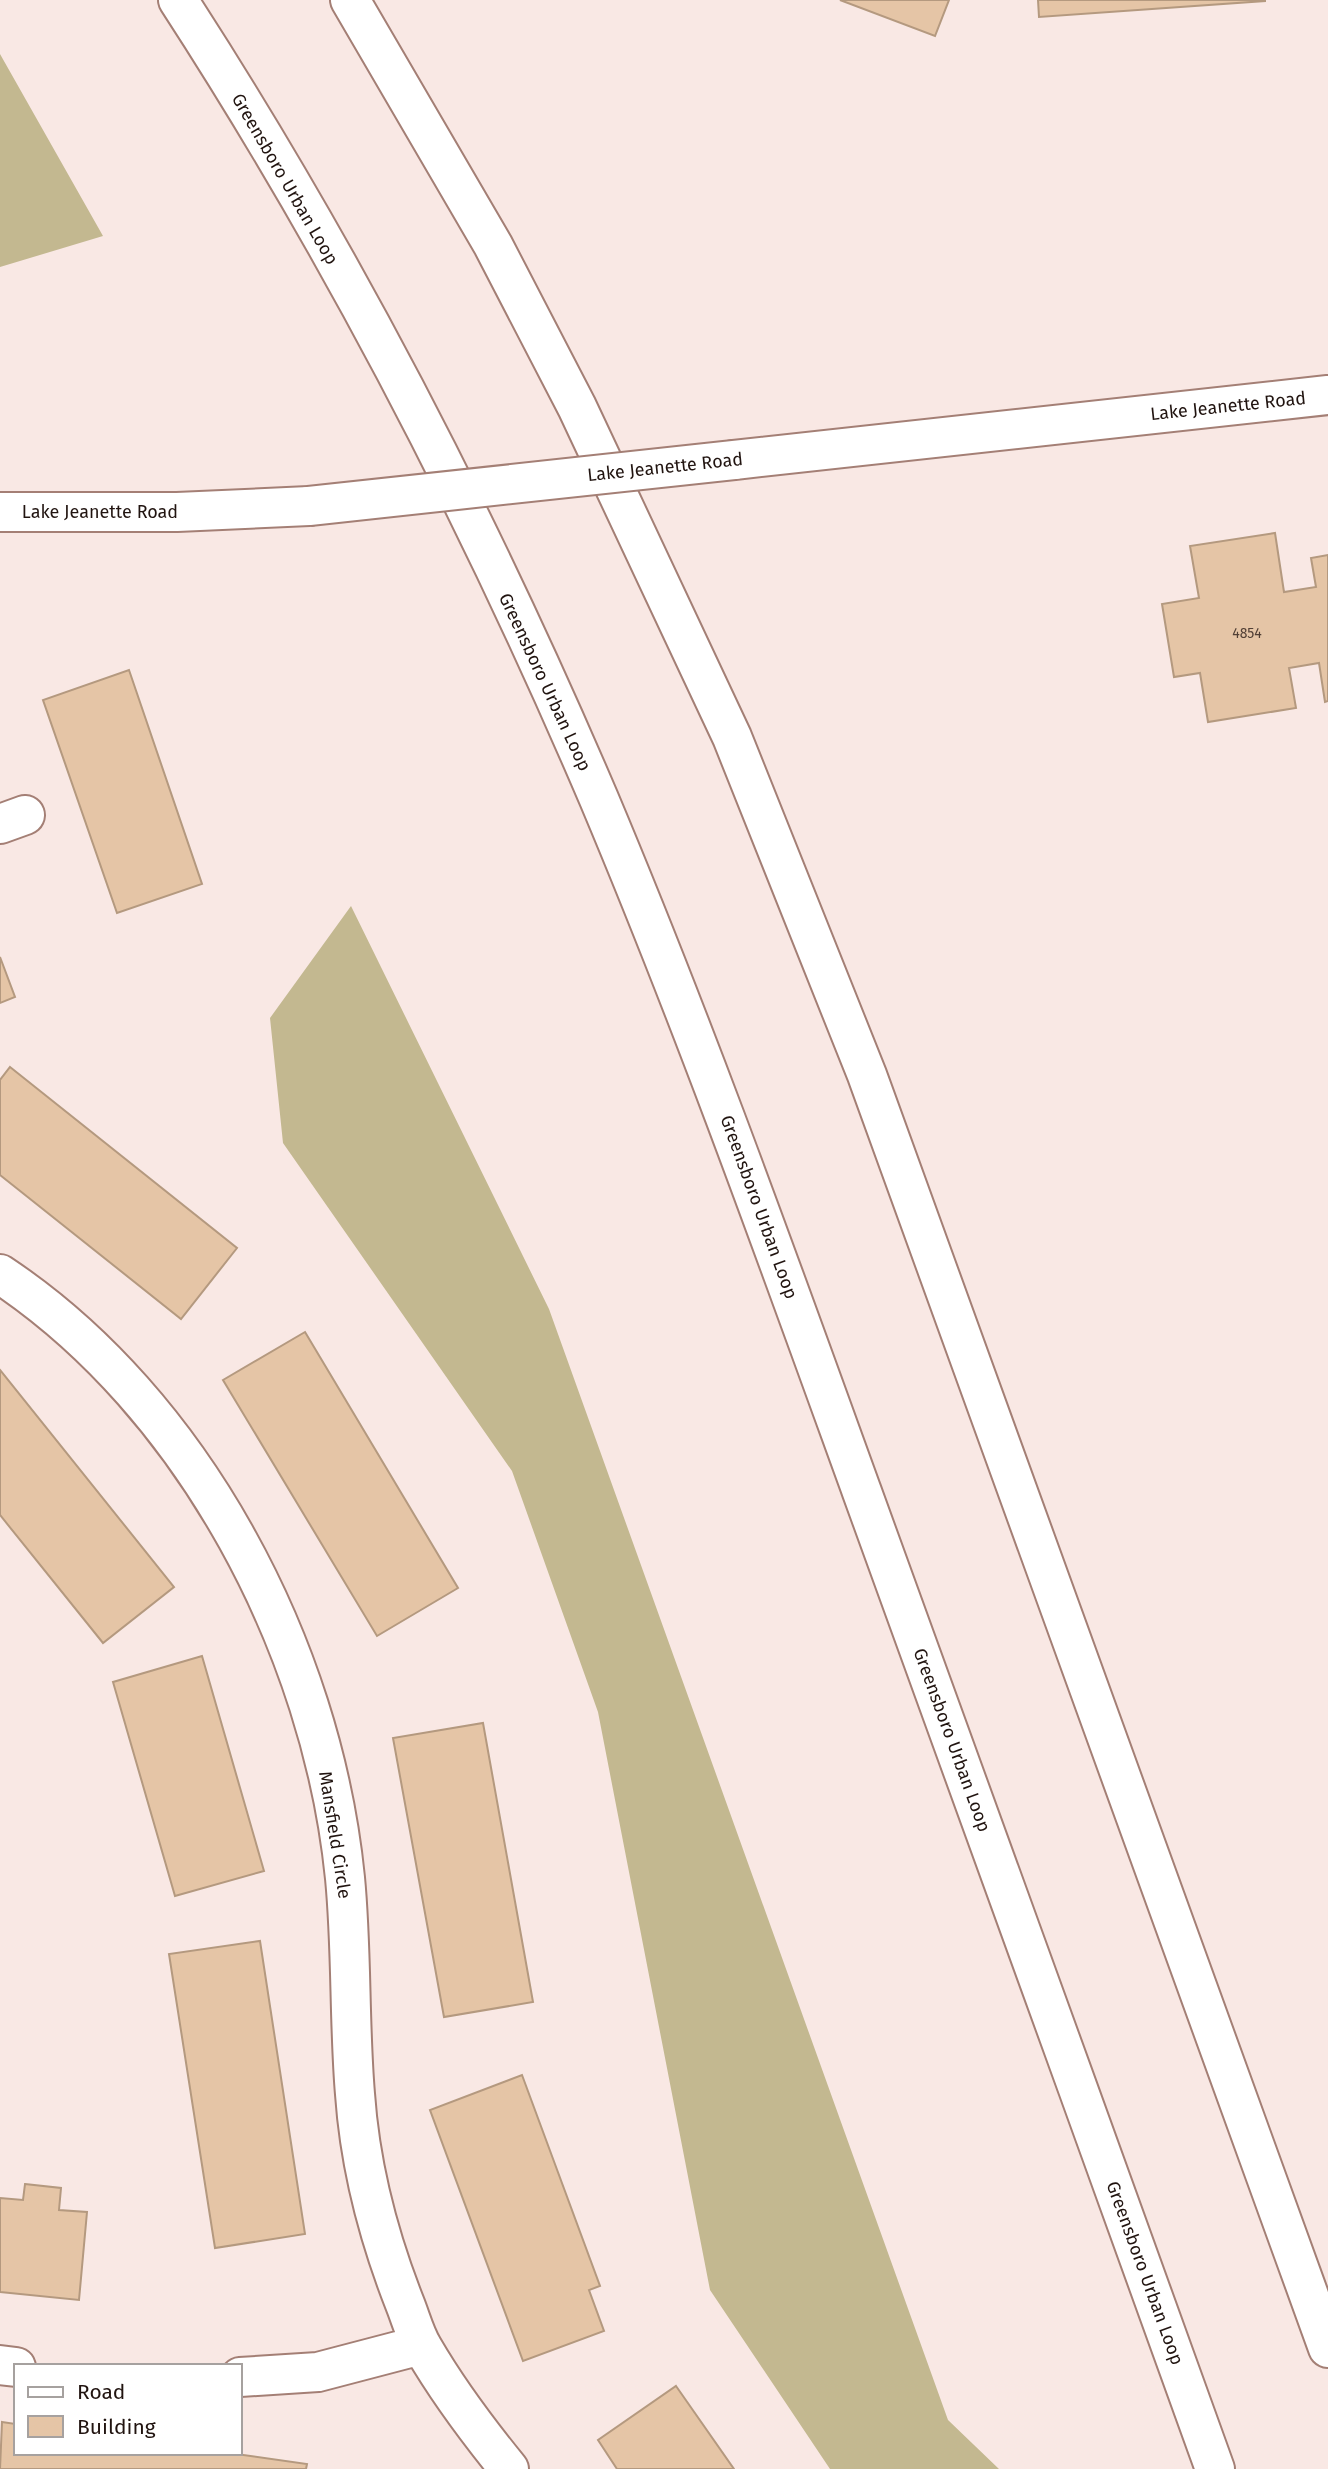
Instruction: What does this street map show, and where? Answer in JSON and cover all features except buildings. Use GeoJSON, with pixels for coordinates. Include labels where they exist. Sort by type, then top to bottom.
{"type":"FeatureCollection","features":[{"type":"Feature","properties":{"kind":"main road","name":"Greensboro Urban Loop"},"geometry":{"type":"LineString","coordinates":[[178,0],[276,161],[363,315],[458,498],[597,794],[730,1126],[1216,2469]]}},
{"type":"Feature","properties":{"kind":"main road"},"geometry":{"type":"LineString","coordinates":[[350,0],[493,245],[578,407],[657,571],[737,750],[867,1075],[1328,2348]]}},
{"type":"Feature","properties":{"kind":"main road","name":"Lake Jeanette Road"},"geometry":{"type":"LineString","coordinates":[[0,512],[164,512],[309,506],[1328,395]]}},
{"type":"Feature","properties":{"kind":"main road","name":"Mansfield Circle"},"geometry":{"type":"LineString","coordinates":[[0,1274],[39,1300],[96,1350],[159,1421],[247,1555],[284,1636],[320,1745],[345,1878],[355,2097],[367,2177],[388,2262],[421,2345],[478,2430],[509,2469]]}},
{"type":"Feature","properties":{"kind":"main road"},"geometry":{"type":"LineString","coordinates":[[242,2377],[318,2372],[421,2345]]}},
{"type":"Feature","properties":{"kind":"shaded area"},"geometry":{"type":"Polygon","coordinates":[[[0,54],[103,236],[0,267],[0,54]]]}},
{"type":"Feature","properties":{"kind":"shaded area"},"geometry":{"type":"Polygon","coordinates":[[[351,906],[549,1309],[948,2420],[999,2469],[830,2469],[710,2290],[598,1712],[512,1471],[283,1143],[270,1018],[351,906]]]}}]}
